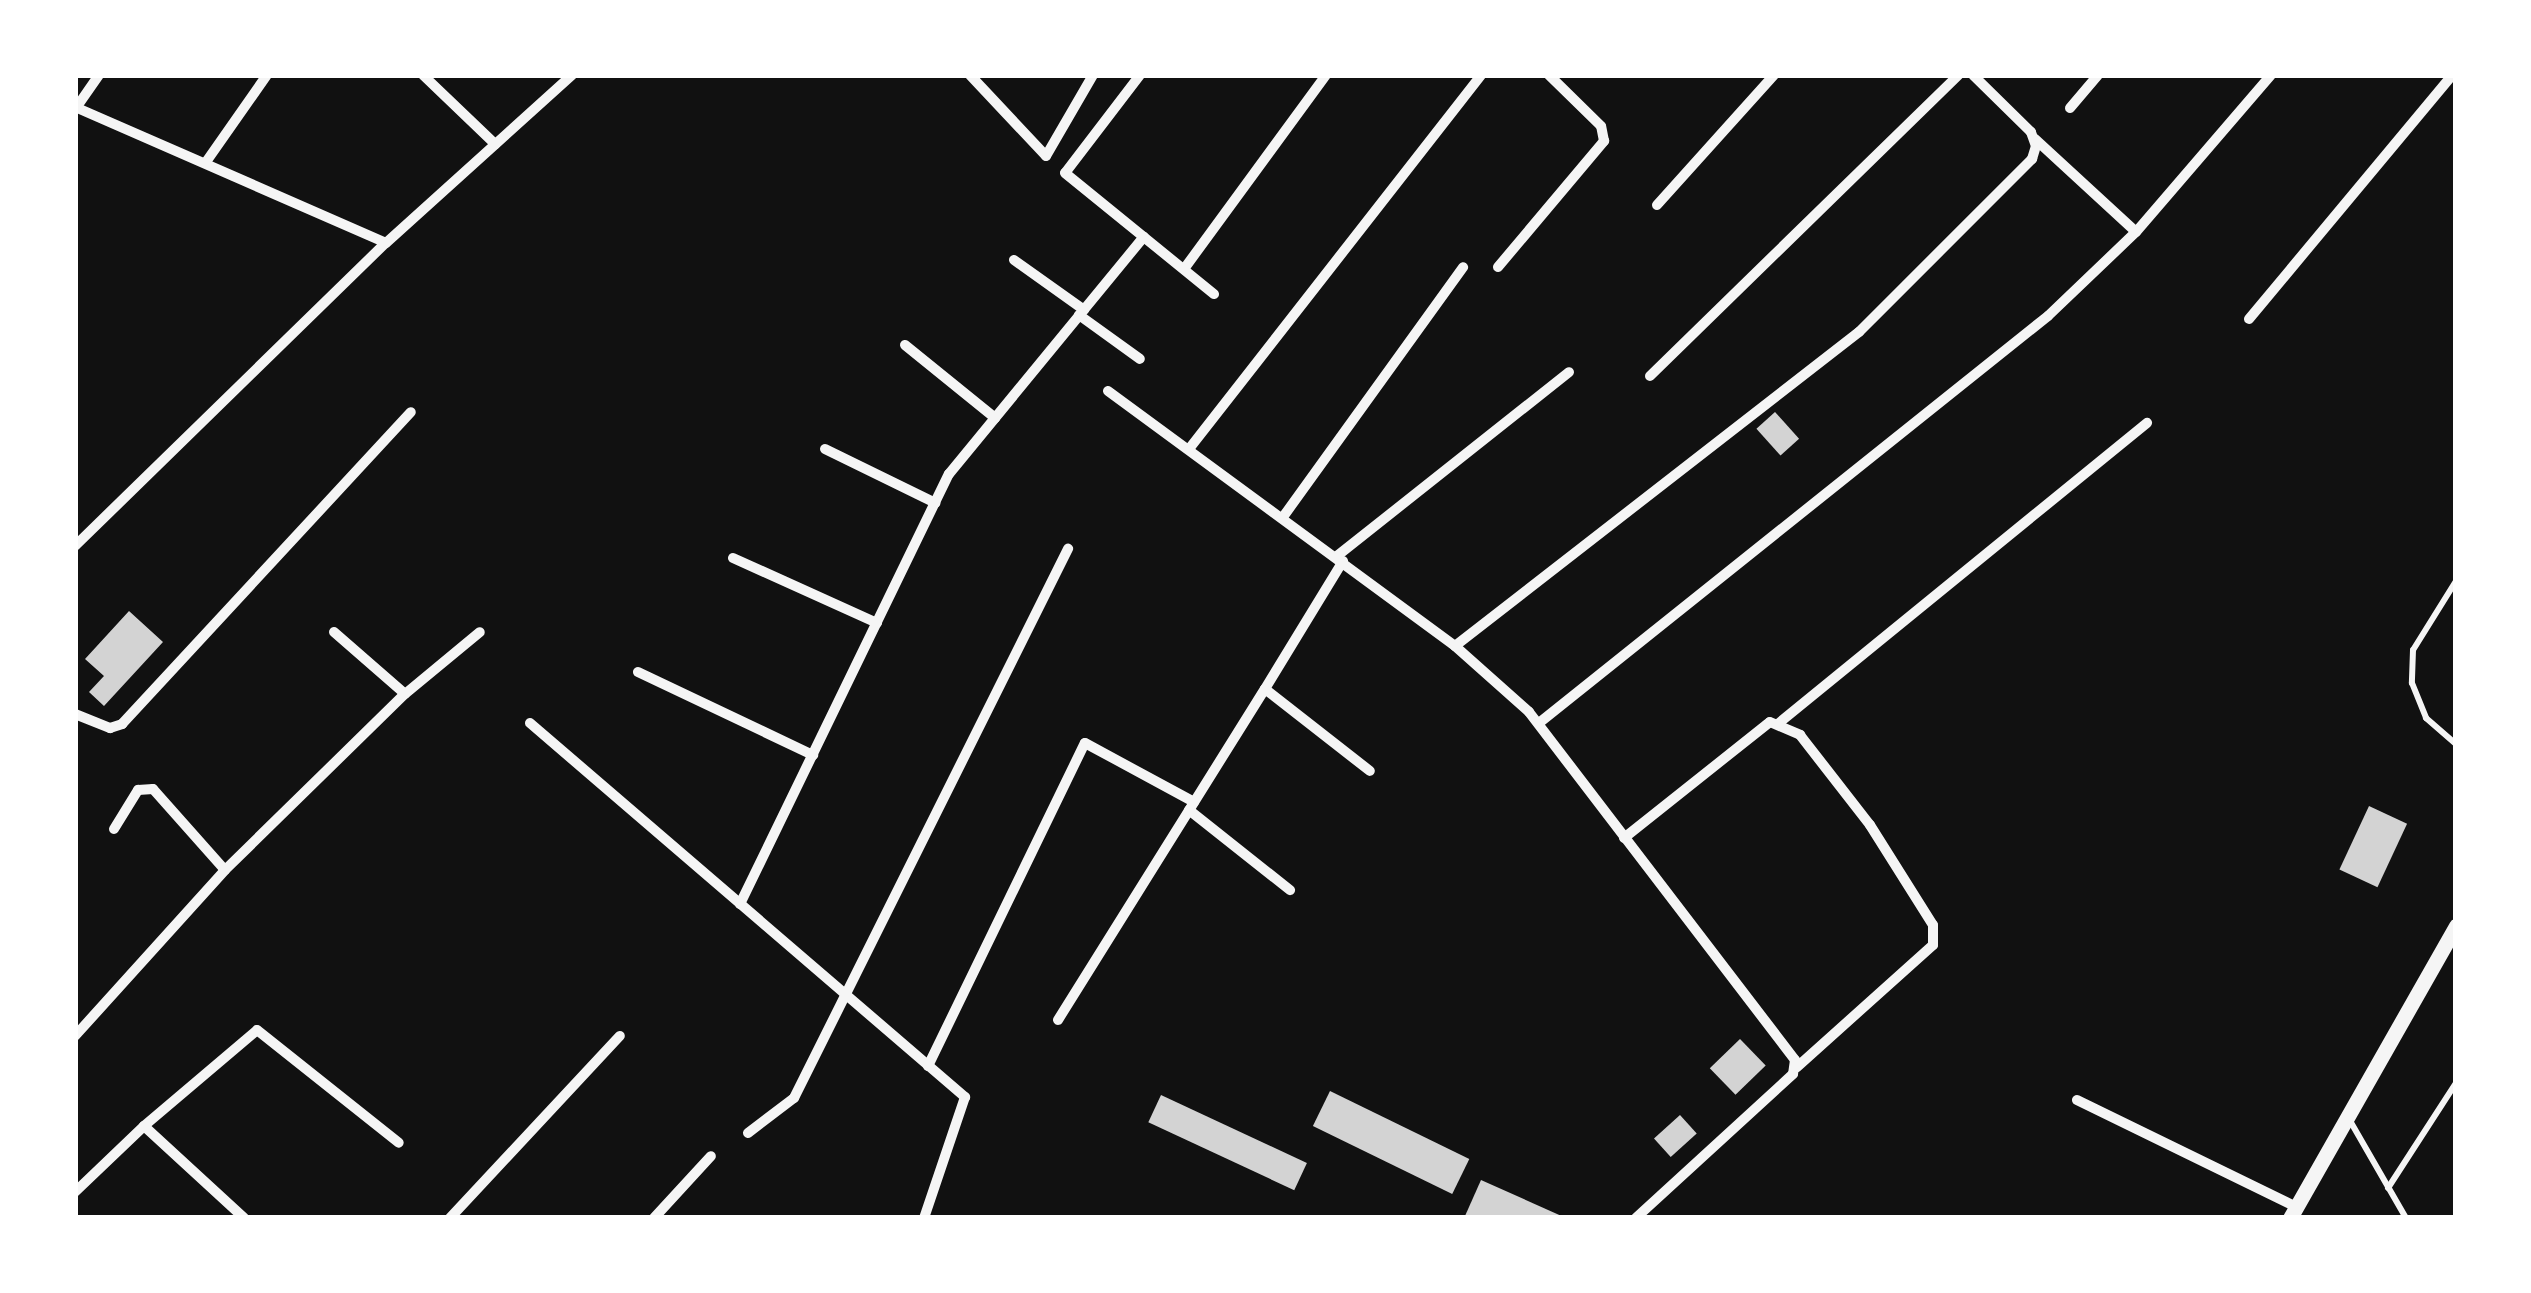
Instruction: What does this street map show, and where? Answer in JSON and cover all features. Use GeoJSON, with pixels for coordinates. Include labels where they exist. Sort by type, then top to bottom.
{"type":"FeatureCollection","features":[{"type":"Feature","properties":{"kind":"street"},"geometry":{"type":"LineString","coordinates":[[99,75],[76,108],[386,243]]}},
{"type":"Feature","properties":{"kind":"street"},"geometry":{"type":"LineString","coordinates":[[206,162],[266,75]]}},
{"type":"Feature","properties":{"kind":"street"},"geometry":{"type":"LineString","coordinates":[[422,75],[495,144]]}},
{"type":"Feature","properties":{"kind":"street"},"geometry":{"type":"LineString","coordinates":[[75,546],[386,243],[572,75]]}},
{"type":"Feature","properties":{"kind":"street"},"geometry":{"type":"LineString","coordinates":[[970,75],[1046,156],[1093,75]]}},
{"type":"Feature","properties":{"kind":"street"},"geometry":{"type":"LineString","coordinates":[[1140,75],[1065,173],[1214,294]]}},
{"type":"Feature","properties":{"kind":"street"},"geometry":{"type":"LineString","coordinates":[[1184,269],[1326,75]]}},
{"type":"Feature","properties":{"kind":"street"},"geometry":{"type":"LineString","coordinates":[[1189,449],[1481,75]]}},
{"type":"Feature","properties":{"kind":"street"},"geometry":{"type":"LineString","coordinates":[[1498,267],[1604,141],[1601,126],[1549,75]]}},
{"type":"Feature","properties":{"kind":"street"},"geometry":{"type":"LineString","coordinates":[[1657,205],[1774,75]]}},
{"type":"Feature","properties":{"kind":"street"},"geometry":{"type":"LineString","coordinates":[[1650,376],[1958,75]]}},
{"type":"Feature","properties":{"kind":"street"},"geometry":{"type":"LineString","coordinates":[[1973,75],[2136,232]]}},
{"type":"Feature","properties":{"kind":"street"},"geometry":{"type":"LineString","coordinates":[[2070,108],[2098,75]]}},
{"type":"Feature","properties":{"kind":"street"},"geometry":{"type":"LineString","coordinates":[[1539,722],[2048,316],[2136,232],[2271,75]]}},
{"type":"Feature","properties":{"kind":"street"},"geometry":{"type":"LineString","coordinates":[[2249,319],[2452,75]]}},
{"type":"Feature","properties":{"kind":"street"},"geometry":{"type":"LineString","coordinates":[[1456,646],[1859,332],[2032,159],[2035,138]]}},
{"type":"Feature","properties":{"kind":"street"},"geometry":{"type":"LineString","coordinates":[[740,904],[949,474],[1144,237]]}},
{"type":"Feature","properties":{"kind":"street"},"geometry":{"type":"LineString","coordinates":[[1014,260],[1140,358]]}},
{"type":"Feature","properties":{"kind":"street"},"geometry":{"type":"LineString","coordinates":[[1282,517],[1463,267]]}},
{"type":"Feature","properties":{"kind":"street"},"geometry":{"type":"LineString","coordinates":[[905,345],[995,418]]}},
{"type":"Feature","properties":{"kind":"street"},"geometry":{"type":"LineString","coordinates":[[1058,1020],[1265,689],[1340,559],[1569,372]]}},
{"type":"Feature","properties":{"kind":"street"},"geometry":{"type":"LineString","coordinates":[[1108,391],[1456,646],[1539,722],[1797,1067]]}},
{"type":"Feature","properties":{"kind":"street"},"geometry":{"type":"LineString","coordinates":[[75,714],[110,728],[122,724],[410,412]]}},
{"type":"Feature","properties":{"kind":"street"},"geometry":{"type":"LineString","coordinates":[[1624,838],[1760,726],[1779,724],[2147,423]]}},
{"type":"Feature","properties":{"kind":"street"},"geometry":{"type":"LineString","coordinates":[[825,449],[935,504]]}},
{"type":"Feature","properties":{"kind":"street"},"geometry":{"type":"LineString","coordinates":[[748,1133],[794,1098],[1068,549]]}},
{"type":"Feature","properties":{"kind":"street"},"geometry":{"type":"LineString","coordinates":[[733,558],[876,623]]}},
{"type":"Feature","properties":{"kind":"street"},"geometry":{"type":"LineString","coordinates":[[334,632],[404,694]]}},
{"type":"Feature","properties":{"kind":"street"},"geometry":{"type":"LineString","coordinates":[[75,1036],[226,870],[404,694],[480,632]]}},
{"type":"Feature","properties":{"kind":"street"},"geometry":{"type":"LineString","coordinates":[[638,672],[813,755]]}},
{"type":"Feature","properties":{"kind":"street"},"geometry":{"type":"LineString","coordinates":[[1265,689],[1370,771]]}},
{"type":"Feature","properties":{"kind":"street"},"geometry":{"type":"LineString","coordinates":[[530,722],[965,1097],[924,1218]]}},
{"type":"Feature","properties":{"kind":"street"},"geometry":{"type":"LineString","coordinates":[[1636,1218],[1797,1067],[1928,954],[1936,934],[1870,825],[1800,735],[1779,724]]}},
{"type":"Feature","properties":{"kind":"street"},"geometry":{"type":"LineString","coordinates":[[928,1066],[1085,743],[1192,806],[1290,890]]}},
{"type":"Feature","properties":{"kind":"street"},"geometry":{"type":"LineString","coordinates":[[114,829],[138,790],[153,789],[226,870]]}},
{"type":"Feature","properties":{"kind":"street"},"geometry":{"type":"LineString","coordinates":[[2077,1100],[2293,1212],[2456,926]]}},
{"type":"Feature","properties":{"kind":"street"},"geometry":{"type":"LineString","coordinates":[[75,1192],[144,1126],[257,1030],[399,1144]]}},
{"type":"Feature","properties":{"kind":"street"},"geometry":{"type":"LineString","coordinates":[[450,1218],[620,1036]]}},
{"type":"Feature","properties":{"kind":"street"},"geometry":{"type":"LineString","coordinates":[[144,1126],[244,1218]]}},
{"type":"Feature","properties":{"kind":"street"},"geometry":{"type":"LineString","coordinates":[[654,1218],[710,1156]]}},
{"type":"Feature","properties":{"kind":"lane"},"geometry":{"type":"LineString","coordinates":[[2456,581],[2413,650],[2412,683],[2426,718],[2456,744]]}},
{"type":"Feature","properties":{"kind":"lane"},"geometry":{"type":"LineString","coordinates":[[2388,1188],[2456,1084]]}},
{"type":"Feature","properties":{"kind":"lane"},"geometry":{"type":"LineString","coordinates":[[2348,1118],[2406,1218]]}},
{"type":"Feature","properties":{"kind":"building"},"geometry":{"type":"Polygon","coordinates":[[[1775,412],[1799,439],[1781,455],[1756,429],[1775,412]]]}},
{"type":"Feature","properties":{"kind":"building"},"geometry":{"type":"Polygon","coordinates":[[[129,611],[163,642],[104,706],[89,692],[104,676],[85,659],[129,611]]]}},
{"type":"Feature","properties":{"kind":"building"},"geometry":{"type":"Polygon","coordinates":[[[2369,806],[2407,824],[2377,887],[2339,869],[2369,806]]]}},
{"type":"Feature","properties":{"kind":"building"},"geometry":{"type":"Polygon","coordinates":[[[1740,1039],[1766,1066],[1735,1095],[1710,1068],[1740,1039]]]}},
{"type":"Feature","properties":{"kind":"building"},"geometry":{"type":"Polygon","coordinates":[[[1330,1091],[1469,1159],[1452,1194],[1313,1126],[1330,1091]]]}},
{"type":"Feature","properties":{"kind":"building"},"geometry":{"type":"Polygon","coordinates":[[[1161,1095],[1307,1163],[1294,1190],[1148,1122],[1161,1095]]]}},
{"type":"Feature","properties":{"kind":"building"},"geometry":{"type":"Polygon","coordinates":[[[1680,1115],[1697,1134],[1671,1157],[1654,1138],[1680,1115]]]}},
{"type":"Feature","properties":{"kind":"building"},"geometry":{"type":"Polygon","coordinates":[[[1481,1180],[1566,1218],[1465,1216],[1481,1180]]]}}]}
